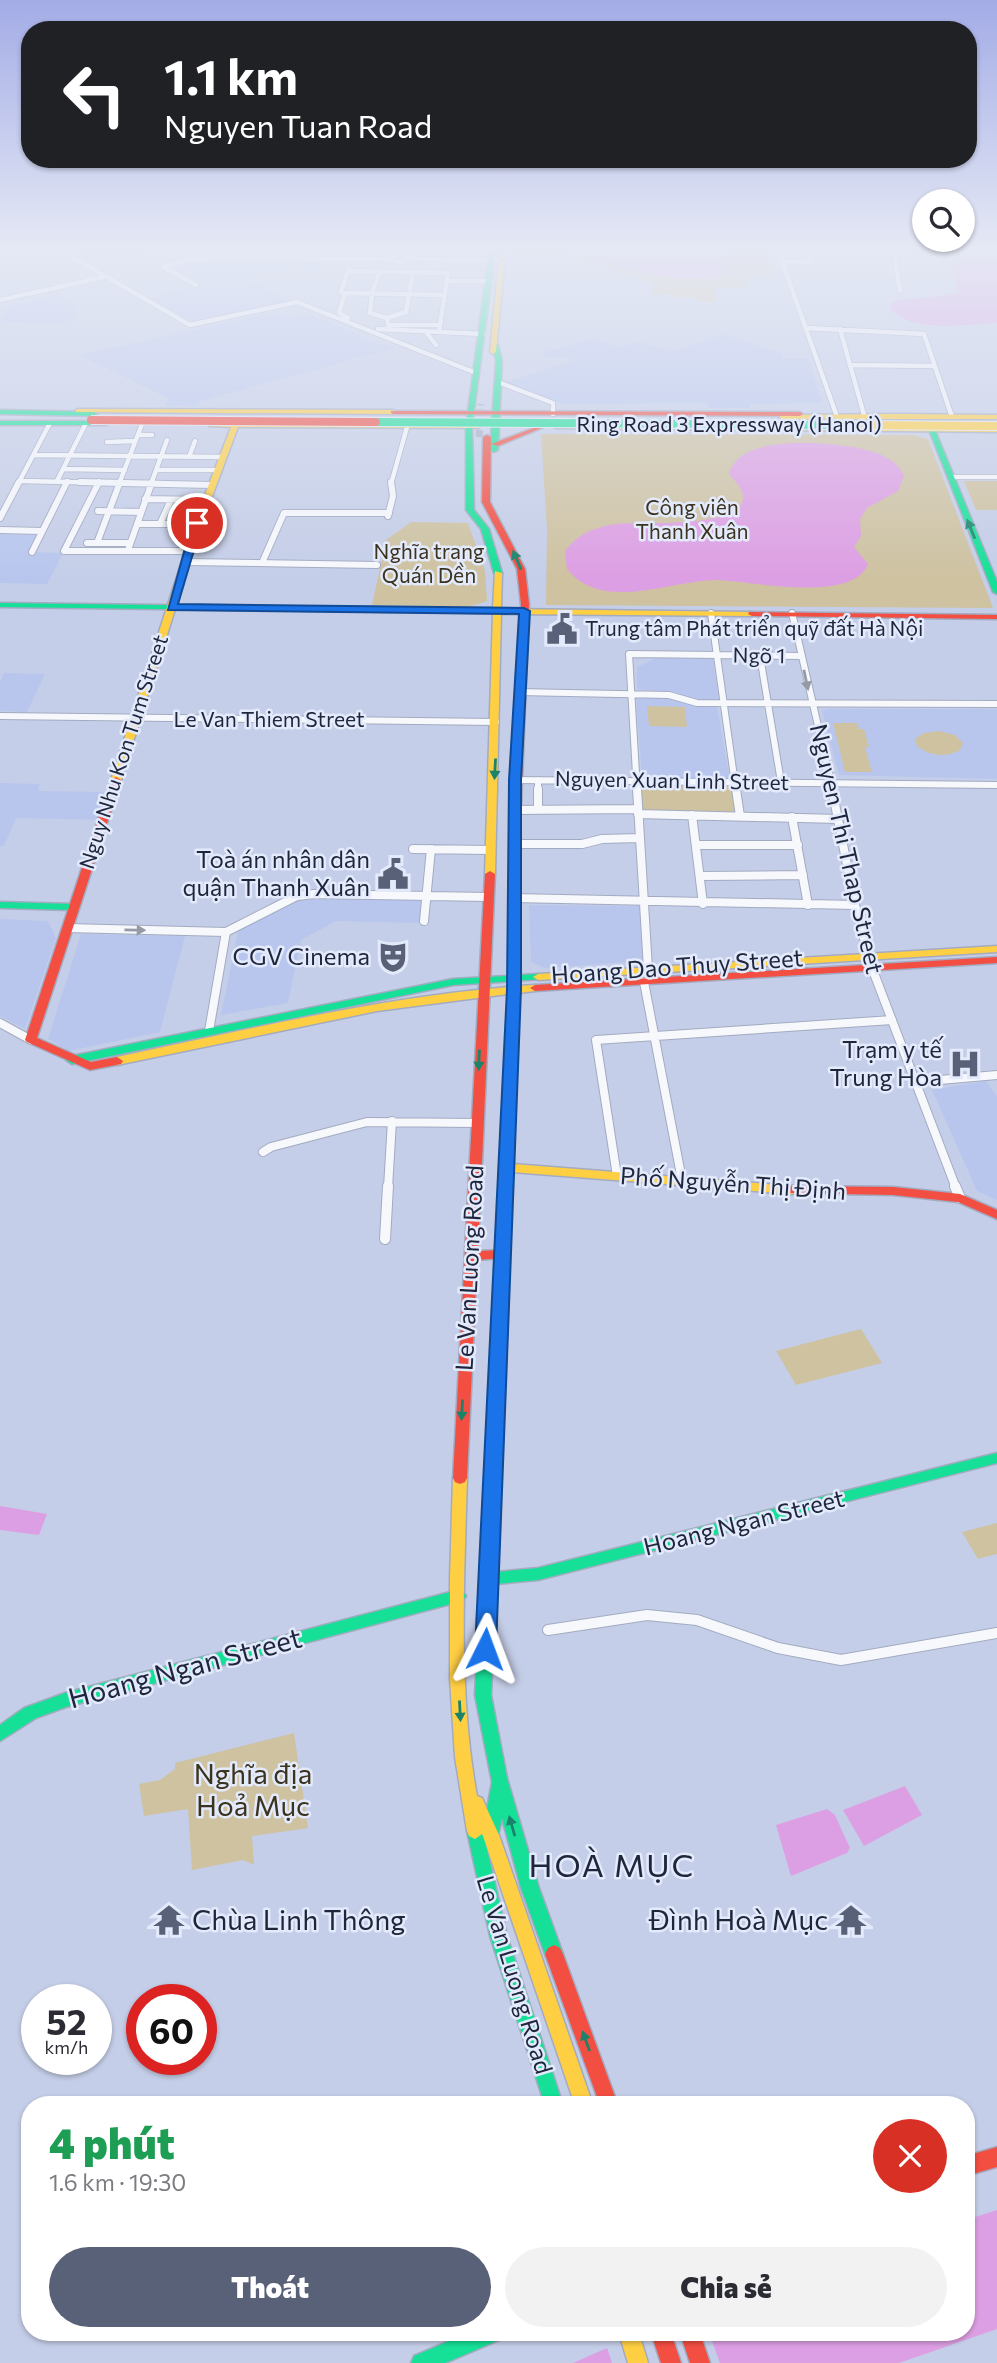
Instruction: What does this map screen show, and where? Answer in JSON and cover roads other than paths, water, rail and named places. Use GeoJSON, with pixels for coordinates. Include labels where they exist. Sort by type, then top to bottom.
{"type":"FeatureCollection","features":[{"type":"Feature","properties":{"kind":"main road"},"geometry":{"type":"LineString","coordinates":[[478,356],[477,373],[485,420]]}},
{"type":"Feature","properties":{"kind":"main road"},"geometry":{"type":"LineString","coordinates":[[485,356],[485,420]]}},
{"type":"Feature","properties":{"kind":"main road"},"geometry":{"type":"LineString","coordinates":[[485,420],[498,382],[499,360],[497,356]]}},
{"type":"Feature","properties":{"kind":"main road"},"geometry":{"type":"LineString","coordinates":[[0,411],[95,418],[144,431],[339,419],[924,425],[952,417],[997,419]]}},
{"type":"Feature","properties":{"kind":"main road"},"geometry":{"type":"LineString","coordinates":[[339,419],[407,427],[429,420],[537,420],[554,414],[624,421],[836,414],[864,415],[924,425]]}},
{"type":"Feature","properties":{"kind":"main road"},"geometry":{"type":"LineString","coordinates":[[0,421],[50,423],[95,418]]}},
{"type":"Feature","properties":{"kind":"main road"},"geometry":{"type":"LineString","coordinates":[[0,421],[95,418],[318,420]]}},
{"type":"Feature","properties":{"kind":"main road","name":"Ring Road 3 Expressway (Hanoi)"},"geometry":{"type":"LineString","coordinates":[[95,418],[997,419]]}},
{"type":"Feature","properties":{"kind":"main road","name":"Ring Road 3 Expressway (Hanoi)"},"geometry":{"type":"LineString","coordinates":[[95,418],[997,428]]}},
{"type":"Feature","properties":{"kind":"main road"},"geometry":{"type":"LineString","coordinates":[[485,420],[782,422],[997,428]]}},
{"type":"Feature","properties":{"kind":"main road","name":"Le Van Luong Road"},"geometry":{"type":"LineString","coordinates":[[485,420],[492,480],[487,518],[499,573],[496,722],[483,850],[487,897],[462,1414],[458,1596],[460,1708],[468,1786],[482,1874],[497,1932],[551,2096]]}},
{"type":"Feature","properties":{"kind":"main road","name":"Le Van Luong Road"},"geometry":{"type":"LineString","coordinates":[[485,420],[467,498],[470,510],[487,518],[521,569],[529,612],[518,692],[513,898],[514,983],[483,1695],[499,1778],[530,1888],[606,2096]]}},
{"type":"Feature","properties":{"kind":"main road"},"geometry":{"type":"LineString","coordinates":[[585,425],[782,422]]}},
{"type":"Feature","properties":{"kind":"main road","name":"Nguy Nhu Kon Tum Street"},"geometry":{"type":"LineString","coordinates":[[31,1040],[197,524],[235,425]]}},
{"type":"Feature","properties":{"kind":"main road"},"geometry":{"type":"LineString","coordinates":[[924,425],[953,477],[997,592]]}},
{"type":"Feature","properties":{"kind":"main road"},"geometry":{"type":"LineString","coordinates":[[0,605],[481,613],[997,615]]}},
{"type":"Feature","properties":{"kind":"main road"},"geometry":{"type":"LineString","coordinates":[[529,612],[568,608],[602,613]]}},
{"type":"Feature","properties":{"kind":"main road"},"geometry":{"type":"LineString","coordinates":[[0,905],[69,917]]}},
{"type":"Feature","properties":{"kind":"main road"},"geometry":{"type":"LineString","coordinates":[[0,913],[69,917]]}},
{"type":"Feature","properties":{"kind":"main road","name":"Hoang Dao Thuy Street"},"geometry":{"type":"LineString","coordinates":[[870,962],[997,948]]}},
{"type":"Feature","properties":{"kind":"main road","name":"Hoang Dao Thuy Street"},"geometry":{"type":"LineString","coordinates":[[72,1060],[386,1000],[483,986],[870,962],[997,960]]}},
{"type":"Feature","properties":{"kind":"main road"},"geometry":{"type":"LineString","coordinates":[[31,1040],[90,1066],[208,1036]]}},
{"type":"Feature","properties":{"kind":"main road","name":"Phố Nguyễn Thị Định"},"geometry":{"type":"LineString","coordinates":[[506,1167],[682,1180],[769,1190],[893,1191],[960,1198],[997,1215]]}},
{"type":"Feature","properties":{"kind":"main road"},"geometry":{"type":"LineString","coordinates":[[471,1256],[503,1254]]}},
{"type":"Feature","properties":{"kind":"main road","name":"Hoang Ngan Street"},"geometry":{"type":"LineString","coordinates":[[489,1579],[538,1574],[997,1458]]}},
{"type":"Feature","properties":{"kind":"main road","name":"Hoang Ngan Street"},"geometry":{"type":"LineString","coordinates":[[0,1734],[30,1713],[65,1700],[458,1596]]}},
{"type":"Feature","properties":{"kind":"main road"},"geometry":{"type":"LineString","coordinates":[[491,1835],[499,1778]]}},
{"type":"Feature","properties":{"kind":"main road"},"geometry":{"type":"LineString","coordinates":[[468,1786],[491,1835],[581,2096]]}},
{"type":"Feature","properties":{"kind":"main road"},"geometry":{"type":"LineString","coordinates":[[975,2164],[997,2158]]}},
{"type":"Feature","properties":{"kind":"main road"},"geometry":{"type":"LineString","coordinates":[[421,2363],[473,2341]]}},
{"type":"Feature","properties":{"kind":"main road"},"geometry":{"type":"LineString","coordinates":[[631,2341],[638,2363]]}},
{"type":"Feature","properties":{"kind":"main road"},"geometry":{"type":"LineString","coordinates":[[664,2341],[671,2363]]}},
{"type":"Feature","properties":{"kind":"main road"},"geometry":{"type":"LineString","coordinates":[[693,2341],[700,2363]]}},
{"type":"Feature","properties":{"kind":"street"},"geometry":{"type":"LineString","coordinates":[[435,356],[477,373]]}},
{"type":"Feature","properties":{"kind":"street"},"geometry":{"type":"LineString","coordinates":[[816,356],[836,414]]}},
{"type":"Feature","properties":{"kind":"street"},"geometry":{"type":"LineString","coordinates":[[848,356],[864,415]]}},
{"type":"Feature","properties":{"kind":"street"},"geometry":{"type":"LineString","coordinates":[[931,356],[952,417]]}},
{"type":"Feature","properties":{"kind":"street"},"geometry":{"type":"LineString","coordinates":[[850,365],[934,366]]}},
{"type":"Feature","properties":{"kind":"street"},"geometry":{"type":"LineString","coordinates":[[498,382],[553,403],[554,414]]}},
{"type":"Feature","properties":{"kind":"street"},"geometry":{"type":"LineString","coordinates":[[57,481],[95,418]]}},
{"type":"Feature","properties":{"kind":"street"},"geometry":{"type":"LineString","coordinates":[[0,518],[50,423]]}},
{"type":"Feature","properties":{"kind":"street"},"geometry":{"type":"LineString","coordinates":[[262,563],[284,513],[388,516],[393,496],[390,487],[407,427]]}},
{"type":"Feature","properties":{"kind":"street"},"geometry":{"type":"LineString","coordinates":[[97,543],[135,441],[144,431]]}},
{"type":"Feature","properties":{"kind":"street"},"geometry":{"type":"LineString","coordinates":[[129,546],[167,440]]}},
{"type":"Feature","properties":{"kind":"street"},"geometry":{"type":"LineString","coordinates":[[107,442],[135,441]]}},
{"type":"Feature","properties":{"kind":"street"},"geometry":{"type":"LineString","coordinates":[[190,457],[195,441]]}},
{"type":"Feature","properties":{"kind":"street"},"geometry":{"type":"LineString","coordinates":[[34,455],[190,457],[213,478]]}},
{"type":"Feature","properties":{"kind":"street"},"geometry":{"type":"LineString","coordinates":[[64,468],[125,470]]}},
{"type":"Feature","properties":{"kind":"street"},"geometry":{"type":"LineString","coordinates":[[156,470],[213,478]]}},
{"type":"Feature","properties":{"kind":"street"},"geometry":{"type":"LineString","coordinates":[[953,477],[997,477]]}},
{"type":"Feature","properties":{"kind":"street"},"geometry":{"type":"LineString","coordinates":[[20,481],[150,484],[213,478]]}},
{"type":"Feature","properties":{"kind":"street"},"geometry":{"type":"LineString","coordinates":[[145,499],[171,500],[213,478]]}},
{"type":"Feature","properties":{"kind":"street"},"geometry":{"type":"LineString","coordinates":[[32,552],[68,481]]}},
{"type":"Feature","properties":{"kind":"street"},"geometry":{"type":"LineString","coordinates":[[99,482],[64,551],[129,546]]}},
{"type":"Feature","properties":{"kind":"street"},"geometry":{"type":"LineString","coordinates":[[160,524],[171,500]]}},
{"type":"Feature","properties":{"kind":"street"},"geometry":{"type":"LineString","coordinates":[[98,511],[141,512]]}},
{"type":"Feature","properties":{"kind":"street"},"geometry":{"type":"LineString","coordinates":[[137,524],[197,524]]}},
{"type":"Feature","properties":{"kind":"street"},"geometry":{"type":"LineString","coordinates":[[0,530],[42,531]]}},
{"type":"Feature","properties":{"kind":"street"},"geometry":{"type":"LineString","coordinates":[[87,543],[129,546],[187,557],[262,563],[377,565]]}},
{"type":"Feature","properties":{"kind":"street"},"geometry":{"type":"LineString","coordinates":[[711,613],[740,816]]}},
{"type":"Feature","properties":{"kind":"street","name":"Nguyen Thi Thap Street"},"geometry":{"type":"LineString","coordinates":[[792,613],[831,783],[855,905],[870,962],[960,1198]]}},
{"type":"Feature","properties":{"kind":"street","name":"Ngõ 1"},"geometry":{"type":"LineString","coordinates":[[630,693],[629,654],[801,656]]}},
{"type":"Feature","properties":{"kind":"street"},"geometry":{"type":"LineString","coordinates":[[760,656],[781,782]]}},
{"type":"Feature","properties":{"kind":"street"},"geometry":{"type":"LineString","coordinates":[[518,692],[669,695],[694,703],[725,704],[997,704]]}},
{"type":"Feature","properties":{"kind":"street"},"geometry":{"type":"LineString","coordinates":[[630,693],[646,975],[654,1037],[682,1180]]}},
{"type":"Feature","properties":{"kind":"street","name":"Le Van Thiem Street"},"geometry":{"type":"LineString","coordinates":[[0,716],[496,722]]}},
{"type":"Feature","properties":{"kind":"street","name":"Nguyen Xuan Linh Street"},"geometry":{"type":"LineString","coordinates":[[515,780],[997,785]]}},
{"type":"Feature","properties":{"kind":"street"},"geometry":{"type":"LineString","coordinates":[[538,780],[538,810]]}},
{"type":"Feature","properties":{"kind":"street"},"geometry":{"type":"LineString","coordinates":[[515,810],[638,811],[838,819]]}},
{"type":"Feature","properties":{"kind":"street"},"geometry":{"type":"LineString","coordinates":[[692,815],[704,904]]}},
{"type":"Feature","properties":{"kind":"street"},"geometry":{"type":"LineString","coordinates":[[792,817],[808,905]]}},
{"type":"Feature","properties":{"kind":"street"},"geometry":{"type":"LineString","coordinates":[[514,844],[582,844],[602,839],[639,838]]}},
{"type":"Feature","properties":{"kind":"street"},"geometry":{"type":"LineString","coordinates":[[696,845],[798,845]]}},
{"type":"Feature","properties":{"kind":"street"},"geometry":{"type":"LineString","coordinates":[[414,849],[483,850]]}},
{"type":"Feature","properties":{"kind":"street"},"geometry":{"type":"LineString","coordinates":[[424,921],[431,849]]}},
{"type":"Feature","properties":{"kind":"street"},"geometry":{"type":"LineString","coordinates":[[700,876],[803,875]]}},
{"type":"Feature","properties":{"kind":"street"},"geometry":{"type":"LineString","coordinates":[[69,917],[226,932],[297,896],[487,897]]}},
{"type":"Feature","properties":{"kind":"street"},"geometry":{"type":"LineString","coordinates":[[513,898],[644,903],[855,905]]}},
{"type":"Feature","properties":{"kind":"street"},"geometry":{"type":"LineString","coordinates":[[208,1036],[226,932]]}},
{"type":"Feature","properties":{"kind":"street"},"geometry":{"type":"LineString","coordinates":[[617,1176],[596,1040],[892,1020]]}},
{"type":"Feature","properties":{"kind":"street"},"geometry":{"type":"LineString","coordinates":[[0,1023],[31,1040]]}},
{"type":"Feature","properties":{"kind":"street"},"geometry":{"type":"LineString","coordinates":[[918,1082],[996,1078]]}},
{"type":"Feature","properties":{"kind":"street"},"geometry":{"type":"LineString","coordinates":[[263,1152],[271,1147],[356,1125],[393,1121],[477,1123]]}},
{"type":"Feature","properties":{"kind":"street"},"geometry":{"type":"LineString","coordinates":[[385,1239],[393,1121]]}},
{"type":"Feature","properties":{"kind":"street"},"geometry":{"type":"LineString","coordinates":[[548,1630],[647,1615],[697,1620],[778,1648],[841,1660],[997,1633]]}},
{"type":"Feature","properties":{"kind":"tunnel"},"geometry":{"type":"LineString","coordinates":[[479,437],[481,404]]}},
{"type":"Feature","properties":{"kind":"place","name":"Trung tâm Phát triển quỹ đất Hà Nội"},"geometry":{"type":"Point","coordinates":[562,629]}},
{"type":"Feature","properties":{"kind":"place","name":"Toà án nhân dân quận Thanh Xuân"},"geometry":{"type":"Point","coordinates":[393,874]}},
{"type":"Feature","properties":{"kind":"place","name":"CGV Cinema"},"geometry":{"type":"Point","coordinates":[393,957]}},
{"type":"Feature","properties":{"kind":"place","name":"Trạm y tế Trung Hòa"},"geometry":{"type":"Point","coordinates":[965,1064]}},
{"type":"Feature","properties":{"kind":"place","name":"Chùa Linh Thông"},"geometry":{"type":"Point","coordinates":[169,1920]}},
{"type":"Feature","properties":{"kind":"place","name":"Đình Hoà Mục"},"geometry":{"type":"Point","coordinates":[851,1920]}},
{"type":"Feature","properties":{"kind":"district","name":"HOÀ MỤC"},"geometry":{"type":"Point","coordinates":[612,1866]}},
{"type":"Feature","properties":{"kind":"park label","name":"Công viên Thanh Xuân"},"geometry":{"type":"Point","coordinates":[692,520]}},
{"type":"Feature","properties":{"kind":"park label","name":"Nghĩa trang Quán Dền"},"geometry":{"type":"Point","coordinates":[429,564]}},
{"type":"Feature","properties":{"kind":"park label","name":"Nghĩa địa Hoả Mục"},"geometry":{"type":"Point","coordinates":[253,1790]}}]}
